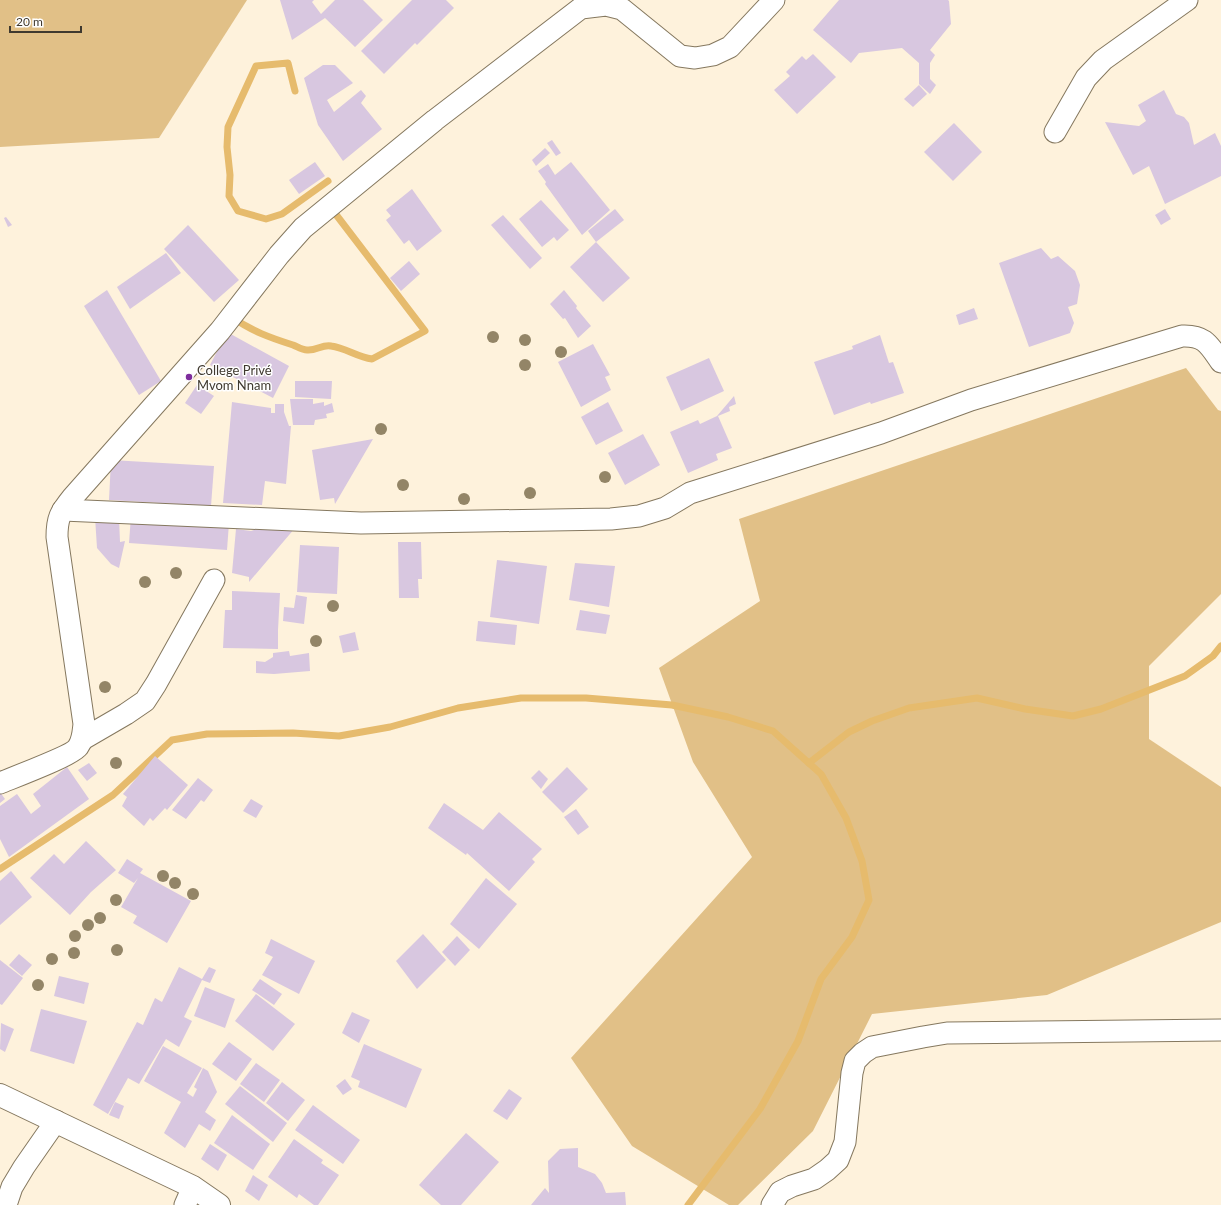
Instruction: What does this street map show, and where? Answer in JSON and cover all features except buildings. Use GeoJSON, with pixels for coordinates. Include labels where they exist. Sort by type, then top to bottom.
{"type":"FeatureCollection","features":[{"type":"Feature","properties":{"kind":"street"},"geometry":{"type":"LineString","coordinates":[[0,783],[78,749],[83,739],[84,724],[57,538],[57,522],[63,510],[220,331],[279,255],[303,228],[435,120],[581,8],[620,5],[680,56],[695,58],[712,55],[730,47],[774,0]]}},
{"type":"Feature","properties":{"kind":"street"},"geometry":{"type":"LineString","coordinates":[[1055,132],[1086,78],[1103,60],[1187,0]]}},
{"type":"Feature","properties":{"kind":"street"},"geometry":{"type":"LineString","coordinates":[[63,510],[361,523],[611,520],[639,516],[665,508],[690,493],[881,433],[971,400],[1182,336],[1193,336],[1204,339],[1221,362]]}},
{"type":"Feature","properties":{"kind":"street"},"geometry":{"type":"LineString","coordinates":[[83,739],[145,701],[214,580]]}},
{"type":"Feature","properties":{"kind":"street"},"geometry":{"type":"LineString","coordinates":[[772,1205],[780,1192],[792,1186],[814,1179],[838,1160],[845,1142],[852,1073],[855,1061],[872,1047],[947,1034],[1221,1030]]}},
{"type":"Feature","properties":{"kind":"street"},"geometry":{"type":"LineString","coordinates":[[0,1095],[56,1121],[189,1196],[219,1205]]}},
{"type":"Feature","properties":{"kind":"street"},"geometry":{"type":"LineString","coordinates":[[6,1205],[12,1187],[56,1121]]}},
{"type":"Feature","properties":{"kind":"shaded area"},"geometry":{"type":"Polygon","coordinates":[[[0,0],[247,0],[159,138],[0,147],[0,0]]]}},
{"type":"Feature","properties":{"kind":"shaded area"},"geometry":{"type":"Polygon","coordinates":[[[1186,368],[1218,410],[1221,411],[1221,594],[1149,666],[1149,739],[1221,787],[1221,922],[1047,995],[872,1014],[813,1131],[738,1205],[729,1205],[632,1146],[571,1058],[752,857],[693,762],[659,668],[760,601],[739,519],[1186,368]]]}},
{"type":"Feature","properties":{"kind":"waterway"},"geometry":{"type":"LineString","coordinates":[[295,91],[288,63],[256,66],[228,127],[227,147],[230,175],[229,196],[238,211],[266,219],[282,214],[328,181]]}},
{"type":"Feature","properties":{"kind":"waterway"},"geometry":{"type":"LineString","coordinates":[[232,317],[261,334],[303,350],[313,350],[325,346],[331,346],[372,359],[425,331],[331,208]]}},
{"type":"Feature","properties":{"kind":"waterway"},"geometry":{"type":"LineString","coordinates":[[809,763],[849,732],[872,721],[909,708],[977,698],[1025,709],[1073,716],[1101,709],[1185,676],[1213,656],[1221,646]]}},
{"type":"Feature","properties":{"kind":"waterway"},"geometry":{"type":"LineString","coordinates":[[0,869],[113,795],[172,740],[207,734],[293,733],[339,736],[390,727],[458,708],[521,698],[586,698],[672,705],[728,717],[773,731],[821,774],[846,818],[862,861],[869,900],[852,937],[821,979],[798,1041],[760,1109],[688,1205]]}},
{"type":"Feature","properties":{"kind":"place","name":"College Privé Mvom Nnam"},"geometry":{"type":"Point","coordinates":[189,377]}}]}
